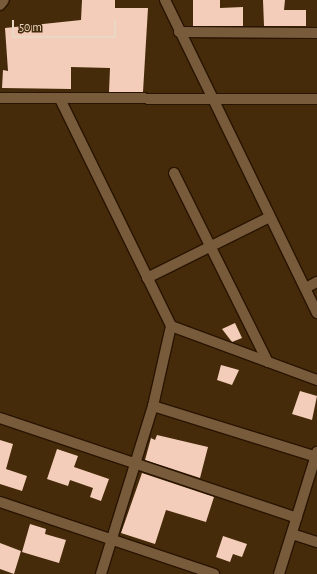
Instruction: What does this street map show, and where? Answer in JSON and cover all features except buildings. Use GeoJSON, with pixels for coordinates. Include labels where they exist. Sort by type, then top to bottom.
{"type":"FeatureCollection","features":[{"type":"Feature","properties":{"kind":"street"},"geometry":{"type":"LineString","coordinates":[[0,5],[4,0]]}},
{"type":"Feature","properties":{"kind":"street"},"geometry":{"type":"LineString","coordinates":[[165,0],[210,96],[317,313]]}},
{"type":"Feature","properties":{"kind":"street"},"geometry":{"type":"LineString","coordinates":[[180,32],[317,33]]}},
{"type":"Feature","properties":{"kind":"street"},"geometry":{"type":"LineString","coordinates":[[0,98],[60,99],[210,96],[317,98]]}},
{"type":"Feature","properties":{"kind":"street"},"geometry":{"type":"LineString","coordinates":[[60,99],[171,326],[152,406],[101,574]]}},
{"type":"Feature","properties":{"kind":"street"},"geometry":{"type":"LineString","coordinates":[[174,173],[268,362]]}},
{"type":"Feature","properties":{"kind":"street"},"geometry":{"type":"LineString","coordinates":[[147,278],[270,217]]}},
{"type":"Feature","properties":{"kind":"street"},"geometry":{"type":"LineString","coordinates":[[306,288],[317,282]]}},
{"type":"Feature","properties":{"kind":"street"},"geometry":{"type":"LineString","coordinates":[[171,326],[317,380]]}},
{"type":"Feature","properties":{"kind":"street"},"geometry":{"type":"LineString","coordinates":[[152,406],[316,455],[298,518],[278,574]]}},
{"type":"Feature","properties":{"kind":"street"},"geometry":{"type":"LineString","coordinates":[[0,418],[135,462],[298,518]]}},
{"type":"Feature","properties":{"kind":"street"},"geometry":{"type":"LineString","coordinates":[[0,502],[214,574]]}},
{"type":"Feature","properties":{"kind":"street"},"geometry":{"type":"LineString","coordinates":[[292,534],[317,542]]}}]}
